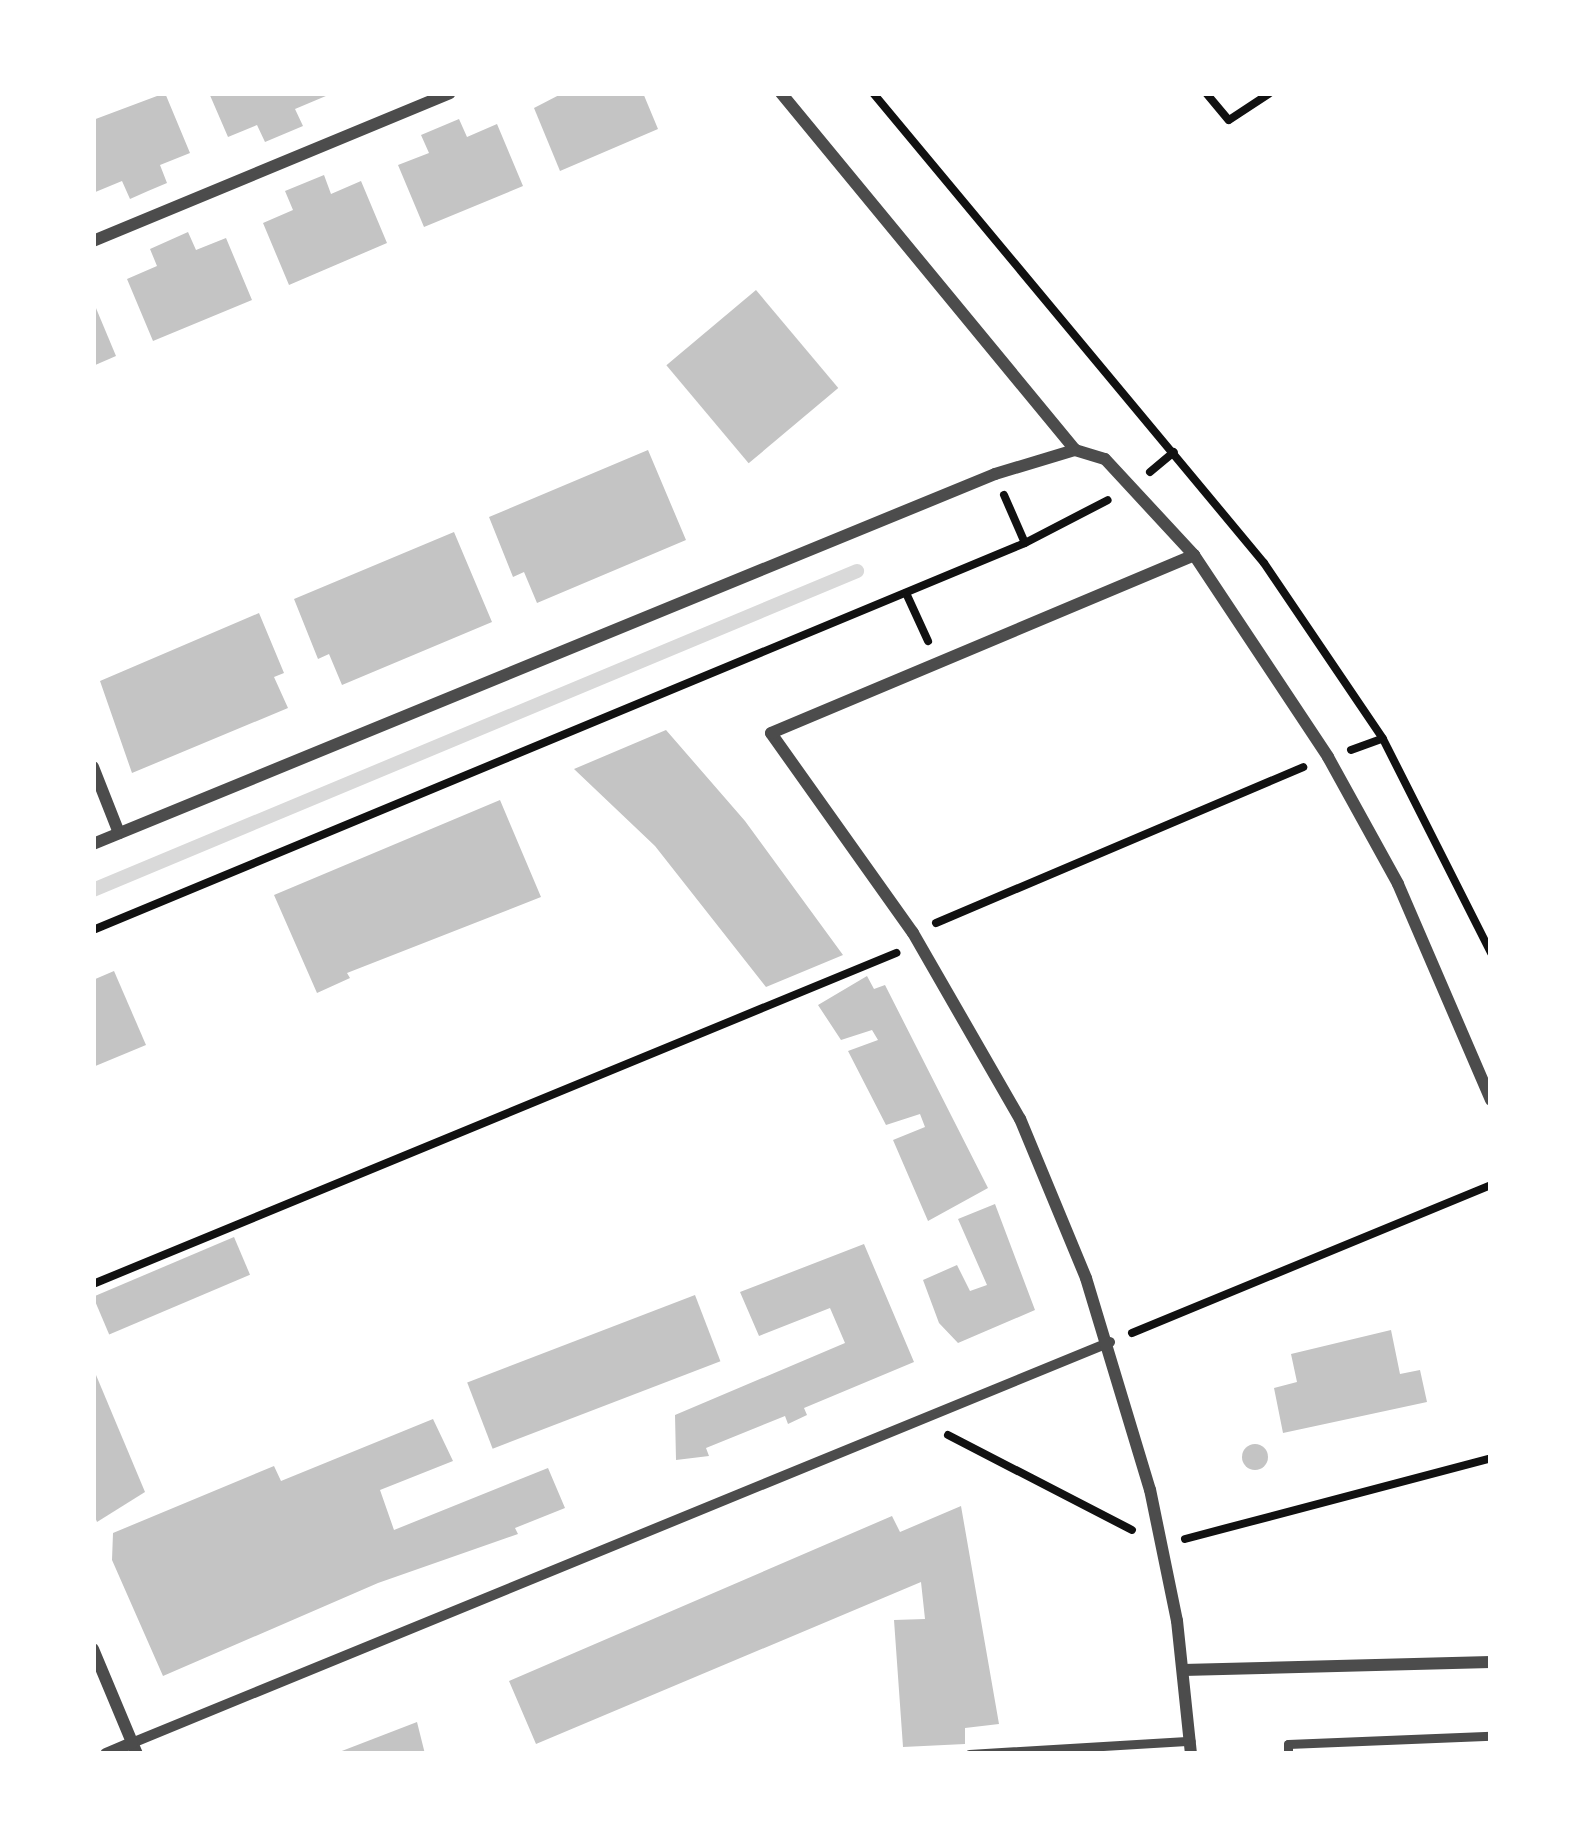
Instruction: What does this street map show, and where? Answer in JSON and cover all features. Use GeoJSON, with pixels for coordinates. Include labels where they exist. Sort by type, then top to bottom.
{"type":"FeatureCollection","features":[{"type":"Feature","properties":{"kind":"street"},"geometry":{"type":"LineString","coordinates":[[93,241],[450,93]]}},
{"type":"Feature","properties":{"kind":"street"},"geometry":{"type":"LineString","coordinates":[[782,93],[1075,450]]}},
{"type":"Feature","properties":{"kind":"street"},"geometry":{"type":"LineString","coordinates":[[93,844],[995,474],[1075,450],[1105,458],[1193,555],[1328,757],[1398,884],[1491,1100]]}},
{"type":"Feature","properties":{"kind":"street"},"geometry":{"type":"LineString","coordinates":[[1191,1748],[1184,1670],[1162,1545],[1110,1342],[1019,1119],[915,938],[771,733],[1193,555]]}},
{"type":"Feature","properties":{"kind":"street"},"geometry":{"type":"LineString","coordinates":[[93,767],[119,833]]}},
{"type":"Feature","properties":{"kind":"street"},"geometry":{"type":"LineString","coordinates":[[106,1754],[134,1748],[1110,1342]]}},
{"type":"Feature","properties":{"kind":"street"},"geometry":{"type":"LineString","coordinates":[[93,1648],[134,1748]]}},
{"type":"Feature","properties":{"kind":"street"},"geometry":{"type":"LineString","coordinates":[[1184,1670],[1491,1662]]}},
{"type":"Feature","properties":{"kind":"lane"},"geometry":{"type":"LineString","coordinates":[[1288,1754],[1288,1744],[1491,1736]]}},
{"type":"Feature","properties":{"kind":"lane"},"geometry":{"type":"LineString","coordinates":[[1402,1740],[1403,1754]]}},
{"type":"Feature","properties":{"kind":"lane"},"geometry":{"type":"LineString","coordinates":[[969,1754],[1191,1748]]}},
{"type":"Feature","properties":{"kind":"path"},"geometry":{"type":"LineString","coordinates":[[873,93],[1264,562],[1383,739],[1491,953]]}},
{"type":"Feature","properties":{"kind":"path"},"geometry":{"type":"LineString","coordinates":[[1206,93],[1229,119],[1270,93]]}},
{"type":"Feature","properties":{"kind":"path"},"geometry":{"type":"LineString","coordinates":[[93,930],[1025,543],[1132,487],[1174,452]]}},
{"type":"Feature","properties":{"kind":"path"},"geometry":{"type":"LineString","coordinates":[[995,474],[1025,543]]}},
{"type":"Feature","properties":{"kind":"path"},"geometry":{"type":"LineString","coordinates":[[906,593],[937,662]]}},
{"type":"Feature","properties":{"kind":"path"},"geometry":{"type":"LineString","coordinates":[[93,1285],[915,938],[1328,757],[1383,739]]}},
{"type":"Feature","properties":{"kind":"path"},"geometry":{"type":"LineString","coordinates":[[1110,1342],[1491,1185]]}},
{"type":"Feature","properties":{"kind":"path"},"geometry":{"type":"LineString","coordinates":[[921,1421],[1162,1545],[1491,1458]]}},
{"type":"Feature","properties":{"kind":"building"},"geometry":{"type":"Polygon","coordinates":[[[165,93],[190,153],[160,165],[167,183],[130,199],[122,181],[93,193],[93,120],[165,93]]]}},
{"type":"Feature","properties":{"kind":"building"},"geometry":{"type":"Polygon","coordinates":[[[209,93],[333,93],[295,109],[303,126],[265,142],[257,125],[228,137],[209,93]]]}},
{"type":"Feature","properties":{"kind":"building"},"geometry":{"type":"Polygon","coordinates":[[[563,93],[643,93],[658,129],[560,171],[534,108],[563,93]]]}},
{"type":"Feature","properties":{"kind":"building"},"geometry":{"type":"Polygon","coordinates":[[[459,119],[467,137],[497,124],[523,186],[424,227],[398,165],[429,153],[421,135],[459,119]]]}},
{"type":"Feature","properties":{"kind":"building"},"geometry":{"type":"Polygon","coordinates":[[[324,175],[331,194],[361,181],[387,243],[289,285],[263,223],[293,210],[285,191],[324,175]]]}},
{"type":"Feature","properties":{"kind":"building"},"geometry":{"type":"Polygon","coordinates":[[[188,232],[196,250],[226,238],[252,300],[153,341],[127,279],[157,266],[150,249],[188,232]]]}},
{"type":"Feature","properties":{"kind":"building"},"geometry":{"type":"Polygon","coordinates":[[[756,290],[838,388],[749,463],[666,365],[756,290]]]}},
{"type":"Feature","properties":{"kind":"building"},"geometry":{"type":"Polygon","coordinates":[[[93,301],[116,356],[93,366],[93,301]]]}},
{"type":"Feature","properties":{"kind":"building"},"geometry":{"type":"Polygon","coordinates":[[[648,450],[686,540],[537,603],[524,572],[513,577],[489,517],[648,450]]]}},
{"type":"Feature","properties":{"kind":"building"},"geometry":{"type":"Polygon","coordinates":[[[454,532],[492,622],[342,685],[329,654],[318,659],[294,599],[454,532]]]}},
{"type":"Feature","properties":{"kind":"building"},"geometry":{"type":"Polygon","coordinates":[[[259,613],[284,673],[274,677],[288,708],[132,773],[100,681],[259,613]]]}},
{"type":"Feature","properties":{"kind":"building"},"geometry":{"type":"Polygon","coordinates":[[[666,730],[745,821],[843,955],[766,987],[655,846],[574,769],[666,730]]]}},
{"type":"Feature","properties":{"kind":"building"},"geometry":{"type":"Polygon","coordinates":[[[500,800],[541,897],[347,973],[350,978],[317,993],[274,895],[500,800]]]}},
{"type":"Feature","properties":{"kind":"building"},"geometry":{"type":"Polygon","coordinates":[[[114,971],[146,1045],[93,1067],[93,980],[114,971]]]}},
{"type":"Feature","properties":{"kind":"building"},"geometry":{"type":"Polygon","coordinates":[[[867,976],[874,989],[885,985],[988,1188],[928,1221],[893,1140],[925,1127],[920,1114],[886,1125],[848,1051],[878,1040],[872,1030],[841,1040],[818,1005],[867,976]]]}},
{"type":"Feature","properties":{"kind":"building"},"geometry":{"type":"Polygon","coordinates":[[[995,1204],[1035,1310],[958,1343],[939,1323],[923,1280],[957,1265],[970,1291],[987,1285],[958,1219],[995,1204]]]}},
{"type":"Feature","properties":{"kind":"building"},"geometry":{"type":"Polygon","coordinates":[[[234,1237],[250,1275],[109,1335],[93,1297],[234,1237]]]}},
{"type":"Feature","properties":{"kind":"building"},"geometry":{"type":"Polygon","coordinates":[[[864,1244],[914,1362],[804,1408],[807,1415],[788,1424],[785,1416],[706,1448],[709,1456],[676,1460],[675,1415],[845,1343],[830,1308],[759,1336],[740,1292],[864,1244]]]}},
{"type":"Feature","properties":{"kind":"building"},"geometry":{"type":"Polygon","coordinates":[[[695,1295],[720,1361],[493,1449],[467,1382],[695,1295]]]}},
{"type":"Feature","properties":{"kind":"building"},"geometry":{"type":"Polygon","coordinates":[[[1391,1330],[1400,1374],[1420,1370],[1427,1402],[1283,1433],[1274,1388],[1297,1382],[1291,1354],[1391,1330]]]}},
{"type":"Feature","properties":{"kind":"building"},"geometry":{"type":"Polygon","coordinates":[[[96,1375],[145,1492],[97,1522],[93,1512],[96,1375]]]}},
{"type":"Feature","properties":{"kind":"building"},"geometry":{"type":"Polygon","coordinates":[[[433,1419],[453,1461],[380,1490],[394,1530],[548,1468],[565,1508],[515,1528],[518,1534],[378,1583],[163,1676],[112,1560],[113,1533],[274,1466],[281,1481],[433,1419]]]}},
{"type":"Feature","properties":{"kind":"building"},"geometry":{"type":"Polygon","coordinates":[[[1255,1444],[1268,1457],[1255,1470],[1242,1457],[1255,1444]]]}},
{"type":"Feature","properties":{"kind":"building"},"geometry":{"type":"Polygon","coordinates":[[[961,1506],[999,1724],[965,1728],[965,1744],[903,1747],[894,1620],[925,1619],[921,1582],[536,1744],[509,1681],[892,1516],[900,1532],[961,1506]]]}},
{"type":"Feature","properties":{"kind":"building"},"geometry":{"type":"Polygon","coordinates":[[[417,1722],[425,1754],[334,1754],[417,1722]]]}},
{"type":"Feature","properties":{"kind":"waterway"},"geometry":{"type":"LineString","coordinates":[[93,890],[857,571]]}}]}
